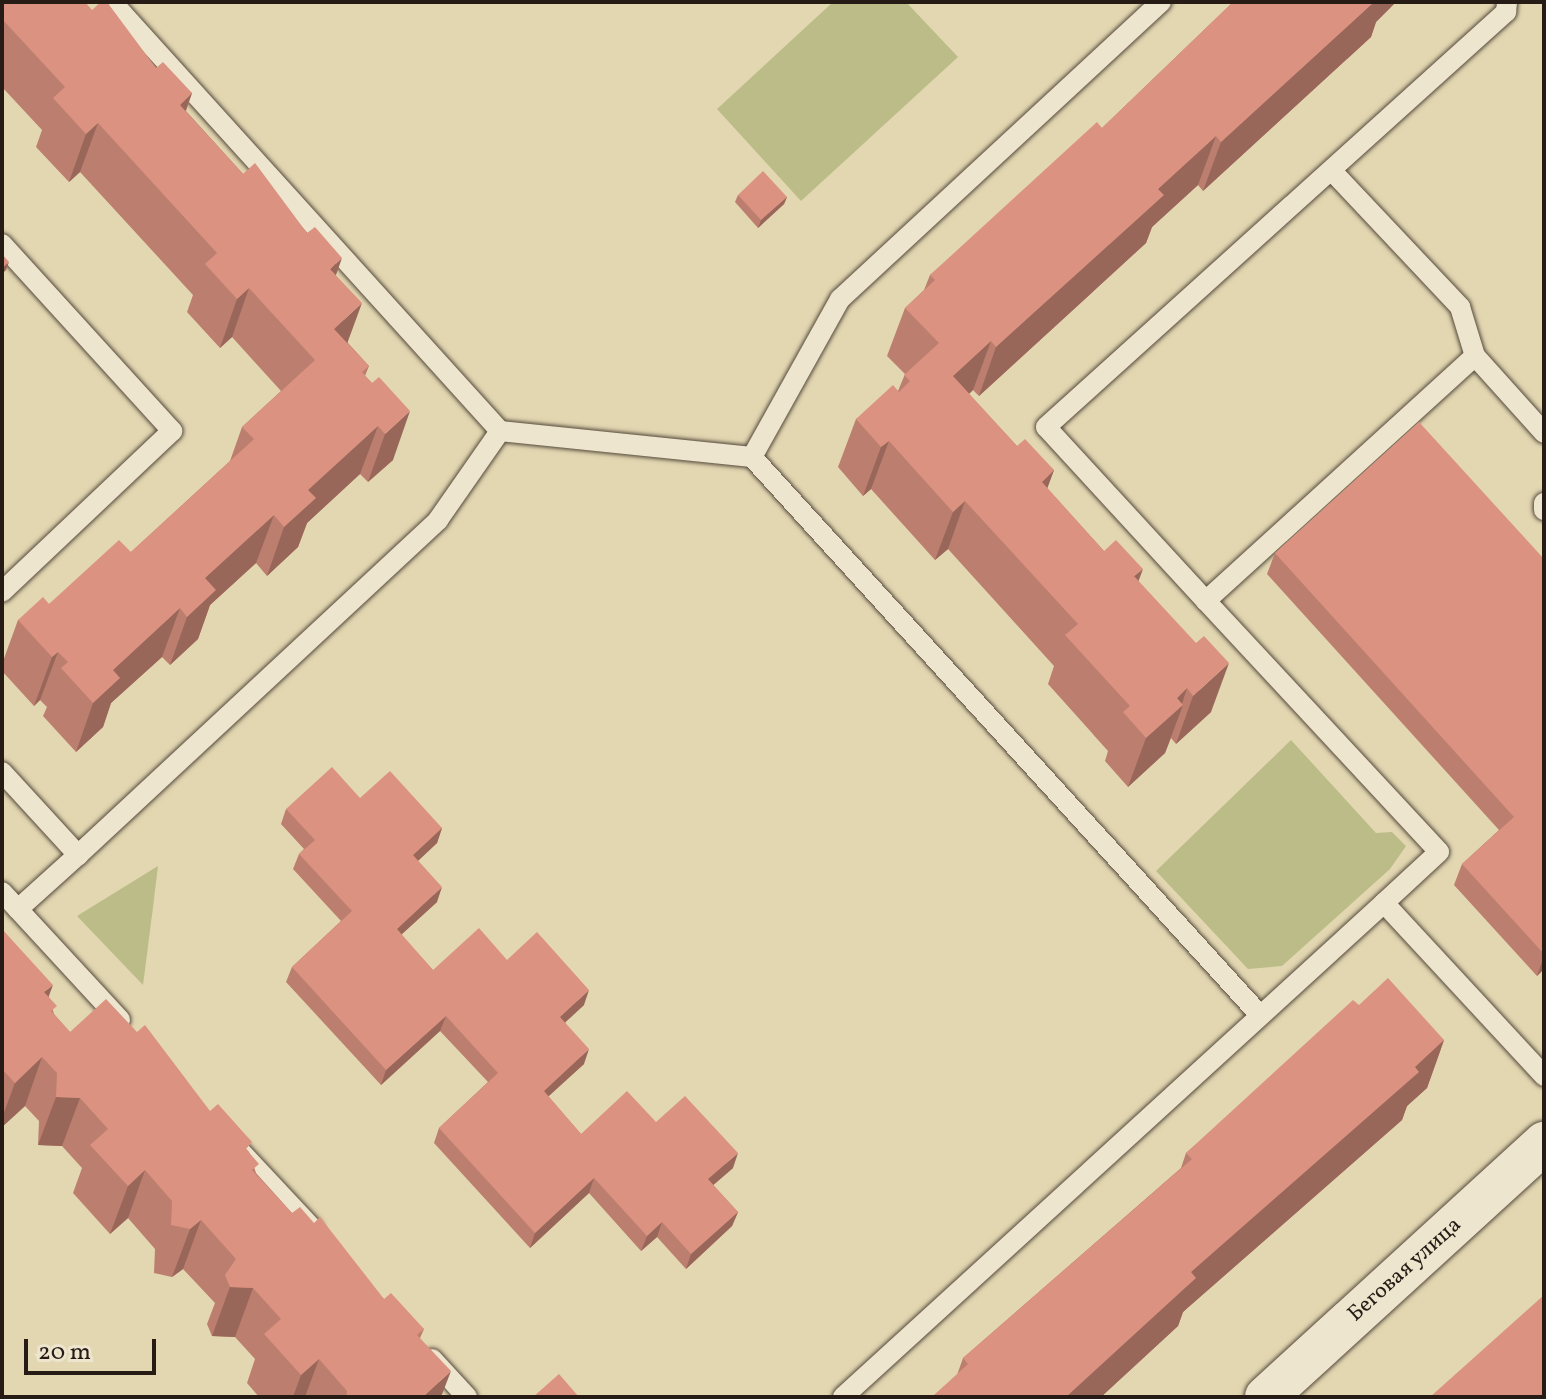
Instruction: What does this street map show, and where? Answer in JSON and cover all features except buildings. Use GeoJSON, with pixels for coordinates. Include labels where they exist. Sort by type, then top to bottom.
{"type":"FeatureCollection","features":[{"type":"Feature","properties":{"kind":"street","name":"Беговая улица"},"geometry":{"type":"LineString","coordinates":[[1266,1397],[1544,1143]]}},
{"type":"Feature","properties":{"kind":"lane"},"geometry":{"type":"LineString","coordinates":[[112,2],[500,431],[752,457],[1260,1015]]}},
{"type":"Feature","properties":{"kind":"lane"},"geometry":{"type":"LineString","coordinates":[[752,457],[840,299],[1161,2]]}},
{"type":"Feature","properties":{"kind":"lane"},"geometry":{"type":"LineString","coordinates":[[843,1397],[1439,852],[1046,427],[1506,12],[1507,2]]}},
{"type":"Feature","properties":{"kind":"lane"},"geometry":{"type":"LineString","coordinates":[[1332,171],[1460,307],[1475,356],[1544,433]]}},
{"type":"Feature","properties":{"kind":"lane"},"geometry":{"type":"LineString","coordinates":[[2,244],[172,431],[2,592]]}},
{"type":"Feature","properties":{"kind":"lane"},"geometry":{"type":"LineString","coordinates":[[1206,601],[1475,356]]}},
{"type":"Feature","properties":{"kind":"lane"},"geometry":{"type":"LineString","coordinates":[[18,909],[438,520],[500,431]]}},
{"type":"Feature","properties":{"kind":"lane"},"geometry":{"type":"LineString","coordinates":[[1544,503],[1544,510]]}},
{"type":"Feature","properties":{"kind":"lane"},"geometry":{"type":"LineString","coordinates":[[2,772],[78,855]]}},
{"type":"Feature","properties":{"kind":"lane"},"geometry":{"type":"LineString","coordinates":[[2,892],[133,1034]]}},
{"type":"Feature","properties":{"kind":"lane"},"geometry":{"type":"LineString","coordinates":[[1384,903],[1544,1076]]}},
{"type":"Feature","properties":{"kind":"lane"},"geometry":{"type":"LineString","coordinates":[[226,1136],[330,1249]]}},
{"type":"Feature","properties":{"kind":"lane"},"geometry":{"type":"LineString","coordinates":[[413,1338],[467,1397]]}},
{"type":"Feature","properties":{"kind":"green space"},"geometry":{"type":"Polygon","coordinates":[[[833,2],[906,2],[958,57],[801,201],[717,109],[833,2]]]}},
{"type":"Feature","properties":{"kind":"green space"},"geometry":{"type":"Polygon","coordinates":[[[1291,740],[1376,833],[1392,832],[1406,846],[1390,869],[1282,966],[1248,969],[1156,871],[1291,740]]]}},
{"type":"Feature","properties":{"kind":"green space"},"geometry":{"type":"Polygon","coordinates":[[[158,866],[153,907],[143,985],[77,916],[158,866]]]}}]}
